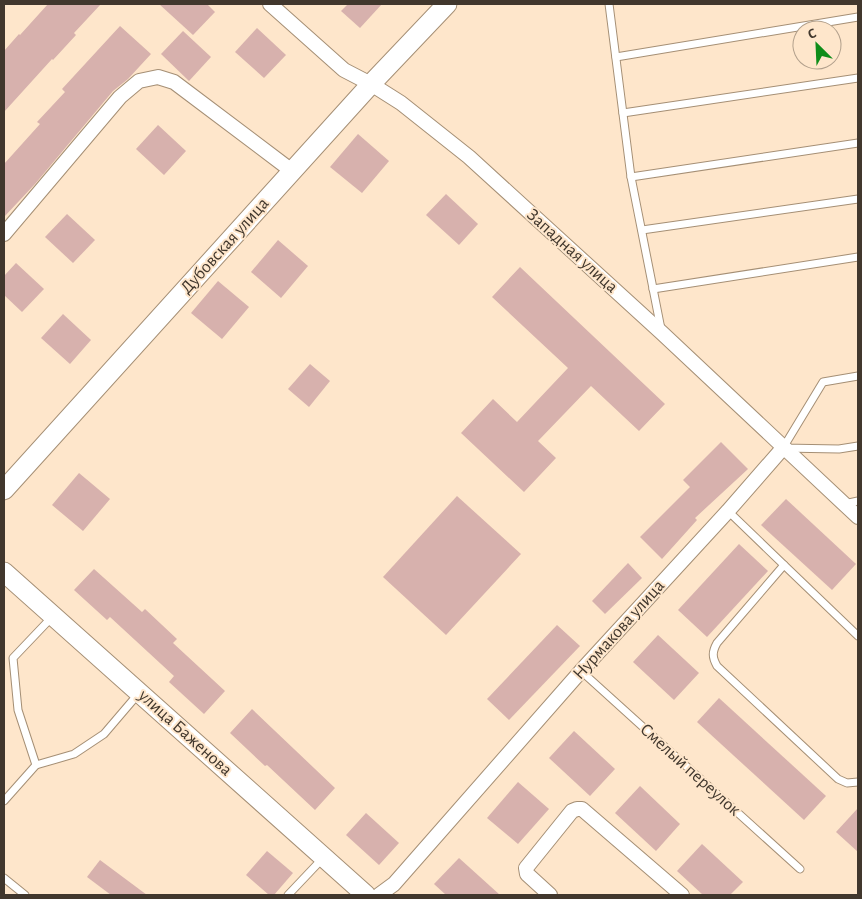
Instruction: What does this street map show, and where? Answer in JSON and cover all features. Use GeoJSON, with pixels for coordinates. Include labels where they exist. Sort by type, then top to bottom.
{"type":"FeatureCollection","features":[{"type":"Feature","properties":{"kind":"main road","name":"Дубовская улица"},"geometry":{"type":"LineString","coordinates":[[4,490],[371,84],[447,4]]}},
{"type":"Feature","properties":{"kind":"main road","name":"улица Баженова"},"geometry":{"type":"LineString","coordinates":[[4,572],[366,895]]}},
{"type":"Feature","properties":{"kind":"street","name":"Западная улица"},"geometry":{"type":"LineString","coordinates":[[270,4],[344,70],[401,103],[469,157],[662,333],[858,517]]}},
{"type":"Feature","properties":{"kind":"street"},"geometry":{"type":"LineString","coordinates":[[4,234],[120,97],[139,81],[158,77],[174,82],[292,172]]}},
{"type":"Feature","properties":{"kind":"street","name":"Нурмакова улица"},"geometry":{"type":"LineString","coordinates":[[379,895],[394,884],[581,671],[728,511],[783,448]]}},
{"type":"Feature","properties":{"kind":"street"},"geometry":{"type":"LineString","coordinates":[[550,895],[527,874],[526,868],[572,811],[582,809],[682,895]]}},
{"type":"Feature","properties":{"kind":"lane"},"geometry":{"type":"LineString","coordinates":[[609,4],[632,177],[662,333]]}},
{"type":"Feature","properties":{"kind":"lane"},"geometry":{"type":"LineString","coordinates":[[616,57],[858,17]]}},
{"type":"Feature","properties":{"kind":"lane"},"geometry":{"type":"LineString","coordinates":[[623,113],[858,78]]}},
{"type":"Feature","properties":{"kind":"lane"},"geometry":{"type":"LineString","coordinates":[[632,177],[858,143]]}},
{"type":"Feature","properties":{"kind":"lane"},"geometry":{"type":"LineString","coordinates":[[642,230],[858,199]]}},
{"type":"Feature","properties":{"kind":"lane"},"geometry":{"type":"LineString","coordinates":[[653,289],[858,257]]}},
{"type":"Feature","properties":{"kind":"lane","name":"Нурмакова улица"},"geometry":{"type":"LineString","coordinates":[[783,448],[823,382],[858,376]]}},
{"type":"Feature","properties":{"kind":"lane"},"geometry":{"type":"LineString","coordinates":[[783,448],[839,449],[858,446]]}},
{"type":"Feature","properties":{"kind":"lane"},"geometry":{"type":"LineString","coordinates":[[844,504],[858,502]]}},
{"type":"Feature","properties":{"kind":"lane"},"geometry":{"type":"LineString","coordinates":[[728,511],[858,636]]}},
{"type":"Feature","properties":{"kind":"lane"},"geometry":{"type":"LineString","coordinates":[[784,565],[717,643],[713,650],[713,659],[717,666],[838,779],[847,784],[858,782]]}},
{"type":"Feature","properties":{"kind":"lane"},"geometry":{"type":"LineString","coordinates":[[36,765],[18,710],[13,658],[53,616]]}},
{"type":"Feature","properties":{"kind":"lane","name":"Смелый переулок"},"geometry":{"type":"LineString","coordinates":[[581,671],[800,869]]}},
{"type":"Feature","properties":{"kind":"lane"},"geometry":{"type":"LineString","coordinates":[[4,801],[36,765],[74,754],[104,734],[140,692]]}},
{"type":"Feature","properties":{"kind":"lane"},"geometry":{"type":"LineString","coordinates":[[288,895],[324,857]]}},
{"type":"Feature","properties":{"kind":"lane"},"geometry":{"type":"LineString","coordinates":[[4,878],[25,895]]}},
{"type":"Feature","properties":{"kind":"building"},"geometry":{"type":"Polygon","coordinates":[[[48,4],[101,4],[74,33],[76,35],[4,112],[4,51],[48,4]]]}},
{"type":"Feature","properties":{"kind":"building"},"geometry":{"type":"Polygon","coordinates":[[[159,4],[207,4],[215,12],[193,35],[159,4]]]}},
{"type":"Feature","properties":{"kind":"building"},"geometry":{"type":"Polygon","coordinates":[[[348,4],[382,4],[360,28],[341,11],[348,4]]]}},
{"type":"Feature","properties":{"kind":"building"},"geometry":{"type":"Polygon","coordinates":[[[120,26],[151,54],[128,79],[113,91],[35,184],[4,217],[4,164],[40,124],[37,122],[65,92],[62,89],[120,26]]]}},
{"type":"Feature","properties":{"kind":"building"},"geometry":{"type":"Polygon","coordinates":[[[257,28],[286,55],[264,78],[235,52],[257,28]]]}},
{"type":"Feature","properties":{"kind":"building"},"geometry":{"type":"Polygon","coordinates":[[[183,31],[211,57],[189,81],[161,54],[183,31]]]}},
{"type":"Feature","properties":{"kind":"building"},"geometry":{"type":"Polygon","coordinates":[[[158,125],[186,151],[164,175],[136,149],[158,125]]]}},
{"type":"Feature","properties":{"kind":"building"},"geometry":{"type":"Polygon","coordinates":[[[358,134],[389,161],[362,193],[330,167],[358,134]]]}},
{"type":"Feature","properties":{"kind":"building"},"geometry":{"type":"Polygon","coordinates":[[[446,194],[478,224],[459,245],[426,215],[446,194]]]}},
{"type":"Feature","properties":{"kind":"building"},"geometry":{"type":"Polygon","coordinates":[[[67,214],[95,240],[73,263],[45,237],[67,214]]]}},
{"type":"Feature","properties":{"kind":"building"},"geometry":{"type":"Polygon","coordinates":[[[278,240],[308,266],[281,298],[251,272],[278,240]]]}},
{"type":"Feature","properties":{"kind":"building"},"geometry":{"type":"Polygon","coordinates":[[[16,263],[44,289],[22,312],[4,295],[4,276],[16,263]]]}},
{"type":"Feature","properties":{"kind":"building"},"geometry":{"type":"Polygon","coordinates":[[[520,267],[665,404],[639,431],[591,386],[538,441],[556,458],[524,492],[461,433],[493,399],[517,422],[568,368],[492,297],[520,267]]]}},
{"type":"Feature","properties":{"kind":"building"},"geometry":{"type":"Polygon","coordinates":[[[218,281],[249,307],[222,339],[191,313],[218,281]]]}},
{"type":"Feature","properties":{"kind":"building"},"geometry":{"type":"Polygon","coordinates":[[[63,314],[91,340],[70,364],[41,338],[63,314]]]}},
{"type":"Feature","properties":{"kind":"building"},"geometry":{"type":"Polygon","coordinates":[[[310,364],[330,381],[309,407],[288,389],[310,364]]]}},
{"type":"Feature","properties":{"kind":"building"},"geometry":{"type":"Polygon","coordinates":[[[721,442],[748,469],[695,518],[697,520],[662,559],[640,537],[690,487],[683,480],[721,442]]]}},
{"type":"Feature","properties":{"kind":"building"},"geometry":{"type":"Polygon","coordinates":[[[79,473],[110,499],[83,531],[52,505],[79,473]]]}},
{"type":"Feature","properties":{"kind":"building"},"geometry":{"type":"Polygon","coordinates":[[[457,496],[521,554],[446,635],[383,577],[457,496]]]}},
{"type":"Feature","properties":{"kind":"building"},"geometry":{"type":"Polygon","coordinates":[[[786,499],[856,564],[832,590],[761,525],[786,499]]]}},
{"type":"Feature","properties":{"kind":"building"},"geometry":{"type":"Polygon","coordinates":[[[739,544],[768,571],[707,637],[678,610],[739,544]]]}},
{"type":"Feature","properties":{"kind":"building"},"geometry":{"type":"Polygon","coordinates":[[[628,563],[642,578],[605,614],[592,601],[628,563]]]}},
{"type":"Feature","properties":{"kind":"building"},"geometry":{"type":"Polygon","coordinates":[[[94,569],[142,612],[145,609],[177,639],[173,643],[225,691],[204,714],[169,682],[174,676],[110,617],[107,620],[74,590],[94,569]]]}},
{"type":"Feature","properties":{"kind":"building"},"geometry":{"type":"Polygon","coordinates":[[[557,625],[580,646],[509,720],[487,699],[557,625]]]}},
{"type":"Feature","properties":{"kind":"building"},"geometry":{"type":"Polygon","coordinates":[[[658,635],[699,673],[674,700],[633,662],[658,635]]]}},
{"type":"Feature","properties":{"kind":"building"},"geometry":{"type":"Polygon","coordinates":[[[719,698],[826,796],[804,820],[697,722],[719,698]]]}},
{"type":"Feature","properties":{"kind":"building"},"geometry":{"type":"Polygon","coordinates":[[[252,709],[335,788],[315,810],[230,733],[252,709]]]}},
{"type":"Feature","properties":{"kind":"building"},"geometry":{"type":"Polygon","coordinates":[[[574,731],[615,769],[590,796],[549,758],[574,731]]]}},
{"type":"Feature","properties":{"kind":"building"},"geometry":{"type":"Polygon","coordinates":[[[518,782],[549,809],[518,844],[487,818],[518,782]]]}},
{"type":"Feature","properties":{"kind":"building"},"geometry":{"type":"Polygon","coordinates":[[[640,786],[680,824],[656,851],[615,813],[640,786]]]}},
{"type":"Feature","properties":{"kind":"building"},"geometry":{"type":"Polygon","coordinates":[[[858,808],[858,852],[836,832],[858,808]]]}},
{"type":"Feature","properties":{"kind":"building"},"geometry":{"type":"Polygon","coordinates":[[[366,813],[399,843],[379,865],[346,835],[366,813]]]}},
{"type":"Feature","properties":{"kind":"building"},"geometry":{"type":"Polygon","coordinates":[[[702,844],[743,882],[730,895],[703,895],[677,871],[702,844]]]}},
{"type":"Feature","properties":{"kind":"building"},"geometry":{"type":"Polygon","coordinates":[[[267,851],[293,873],[274,895],[269,895],[246,875],[267,851]]]}},
{"type":"Feature","properties":{"kind":"building"},"geometry":{"type":"Polygon","coordinates":[[[459,858],[500,895],[446,895],[434,884],[459,858]]]}},
{"type":"Feature","properties":{"kind":"building"},"geometry":{"type":"Polygon","coordinates":[[[100,860],[147,895],[111,895],[87,877],[100,860]]]}}]}
